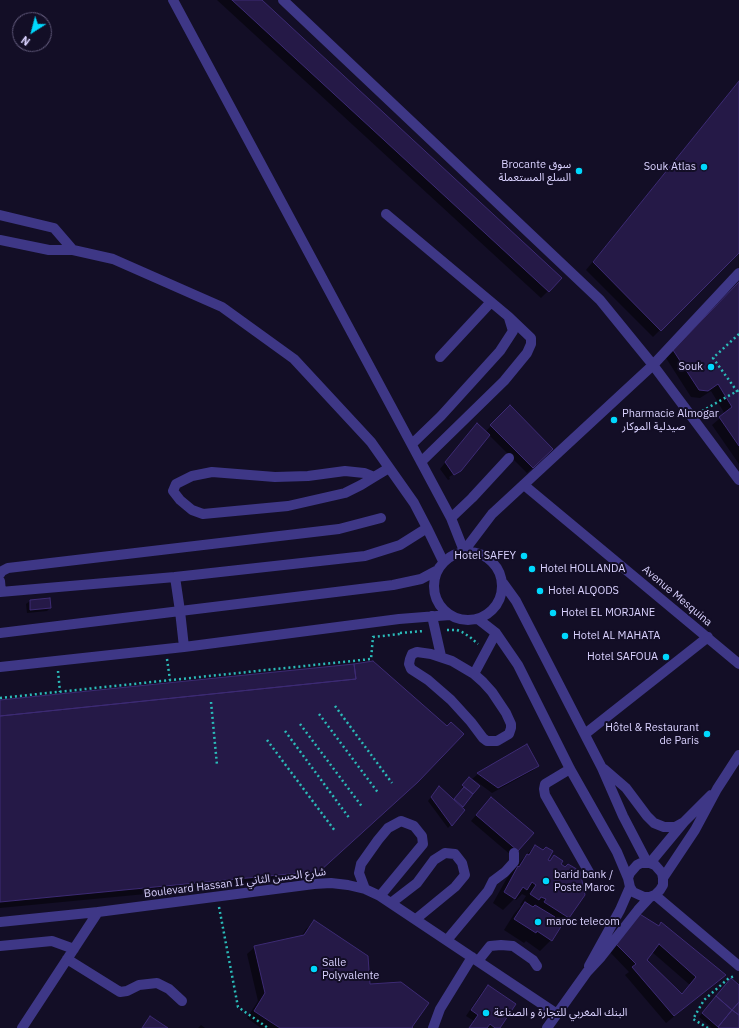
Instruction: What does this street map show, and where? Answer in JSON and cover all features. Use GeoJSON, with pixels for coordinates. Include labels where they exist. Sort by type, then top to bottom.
{"type":"FeatureCollection","features":[{"type":"Feature","properties":{"kind":"street"},"geometry":{"type":"LineString","coordinates":[[173,0],[412,444],[451,518],[464,551]]}},
{"type":"Feature","properties":{"kind":"street"},"geometry":{"type":"LineString","coordinates":[[283,0],[600,300],[653,365],[739,480]]}},
{"type":"Feature","properties":{"kind":"street"},"geometry":{"type":"LineString","coordinates":[[386,214],[509,317],[531,338],[531,344],[527,353],[504,381],[421,462]]}},
{"type":"Feature","properties":{"kind":"street"},"geometry":{"type":"LineString","coordinates":[[0,215],[54,228],[73,250]]}},
{"type":"Feature","properties":{"kind":"street"},"geometry":{"type":"LineString","coordinates":[[0,240],[49,250],[73,250],[114,259],[222,307],[294,359],[371,442],[414,503],[443,561]]}},
{"type":"Feature","properties":{"kind":"street"},"geometry":{"type":"LineString","coordinates":[[464,551],[492,514],[653,365],[739,273]]}},
{"type":"Feature","properties":{"kind":"street"},"geometry":{"type":"LineString","coordinates":[[440,357],[491,302]]}},
{"type":"Feature","properties":{"kind":"street"},"geometry":{"type":"LineString","coordinates":[[412,444],[441,416],[500,351],[513,331],[509,317]]}},
{"type":"Feature","properties":{"kind":"street"},"geometry":{"type":"LineString","coordinates":[[451,518],[509,458]]}},
{"type":"Feature","properties":{"kind":"street"},"geometry":{"type":"LineString","coordinates":[[374,477],[364,473],[345,471],[308,476],[275,477],[212,472],[192,476],[176,484],[173,492],[192,510],[203,514],[288,506],[345,493],[374,477],[389,468]]}},
{"type":"Feature","properties":{"kind":"street","name":"Avenue Mesquina"},"geometry":{"type":"LineString","coordinates":[[524,485],[739,664]]}},
{"type":"Feature","properties":{"kind":"street"},"geometry":{"type":"LineString","coordinates":[[0,574],[8,568],[339,529],[381,518]]}},
{"type":"Feature","properties":{"kind":"street"},"geometry":{"type":"LineString","coordinates":[[0,581],[0,592],[175,577],[365,556],[400,545],[427,528]]}},
{"type":"Feature","properties":{"kind":"street"},"geometry":{"type":"LineString","coordinates":[[464,551],[475,552],[485,556],[494,563],[500,572],[502,595],[497,605],[488,614],[478,619],[459,619],[450,615],[442,609],[435,596],[433,581],[436,571],[443,561],[452,554],[464,551]]}},
{"type":"Feature","properties":{"kind":"street"},"geometry":{"type":"LineString","coordinates":[[0,633],[393,585],[421,579],[436,571]]}},
{"type":"Feature","properties":{"kind":"street"},"geometry":{"type":"LineString","coordinates":[[175,577],[184,647]]}},
{"type":"Feature","properties":{"kind":"street"},"geometry":{"type":"LineString","coordinates":[[502,583],[516,601],[585,734],[623,816],[648,862],[659,868],[663,878],[663,884],[660,890],[632,916],[601,957],[587,972],[547,1028]]}},
{"type":"Feature","properties":{"kind":"street"},"geometry":{"type":"LineString","coordinates":[[0,667],[184,647],[399,619],[450,615]]}},
{"type":"Feature","properties":{"kind":"street"},"geometry":{"type":"LineString","coordinates":[[432,616],[441,656]]}},
{"type":"Feature","properties":{"kind":"street"},"geometry":{"type":"LineString","coordinates":[[478,619],[496,633],[518,665],[570,769],[614,846],[633,892],[644,897],[652,896],[739,966]]}},
{"type":"Feature","properties":{"kind":"street"},"geometry":{"type":"LineString","coordinates":[[474,674],[496,633]]}},
{"type":"Feature","properties":{"kind":"street"},"geometry":{"type":"LineString","coordinates":[[585,734],[708,637]]}},
{"type":"Feature","properties":{"kind":"street"},"geometry":{"type":"LineString","coordinates":[[417,652],[441,656],[474,674],[483,682],[496,697],[506,713],[511,724],[509,734],[497,742],[487,741],[451,700],[428,680],[411,669],[409,664],[412,654],[417,652]]}},
{"type":"Feature","properties":{"kind":"street"},"geometry":{"type":"LineString","coordinates":[[663,878],[695,830],[716,789],[739,755]]}},
{"type":"Feature","properties":{"kind":"street"},"geometry":{"type":"LineString","coordinates":[[602,768],[626,788],[654,823],[664,827],[675,827],[684,822]]}},
{"type":"Feature","properties":{"kind":"street"},"geometry":{"type":"LineString","coordinates":[[570,769],[545,784],[545,796],[590,874]]}},
{"type":"Feature","properties":{"kind":"street"},"geometry":{"type":"LineString","coordinates":[[587,972],[595,953],[620,910],[632,869],[641,863],[648,862],[716,789]]}},
{"type":"Feature","properties":{"kind":"street"},"geometry":{"type":"LineString","coordinates":[[365,889],[359,873],[361,864],[378,840],[388,828],[401,822],[414,826],[422,836],[423,844],[380,896]]}},
{"type":"Feature","properties":{"kind":"street"},"geometry":{"type":"LineString","coordinates":[[447,940],[488,891],[493,881],[505,872],[514,862],[514,853]]}},
{"type":"Feature","properties":{"kind":"street"},"geometry":{"type":"LineString","coordinates":[[390,902],[417,883],[434,860],[445,854],[455,854],[462,863],[465,875],[455,887],[416,919]]}},
{"type":"Feature","properties":{"kind":"street","name":"Boulevard Hassan II شارع الحسن الثاني"},"geometry":{"type":"LineString","coordinates":[[0,922],[98,912],[320,883],[348,885],[365,889],[390,902],[557,1014]]}},
{"type":"Feature","properties":{"kind":"street"},"geometry":{"type":"LineString","coordinates":[[22,1028],[98,912]]}},
{"type":"Feature","properties":{"kind":"street"},"geometry":{"type":"LineString","coordinates":[[0,946],[52,940],[74,949]]}},
{"type":"Feature","properties":{"kind":"street"},"geometry":{"type":"LineString","coordinates":[[433,1028],[440,1009],[475,959],[490,946],[513,946],[533,960],[537,966]]}},
{"type":"Feature","properties":{"kind":"street"},"geometry":{"type":"LineString","coordinates":[[67,959],[120,992],[128,991],[139,985],[157,983],[169,989],[182,1001]]}},
{"type":"Feature","properties":{"kind":"path"},"geometry":{"type":"LineString","coordinates":[[692,416],[738,392],[713,358],[739,334]]}},
{"type":"Feature","properties":{"kind":"path"},"geometry":{"type":"LineString","coordinates":[[399,619],[400,634]]}},
{"type":"Feature","properties":{"kind":"path"},"geometry":{"type":"LineString","coordinates":[[0,698],[371,659],[373,637],[435,630],[457,630],[470,637],[486,652]]}},
{"type":"Feature","properties":{"kind":"path"},"geometry":{"type":"LineString","coordinates":[[165,648],[170,680]]}},
{"type":"Feature","properties":{"kind":"path"},"geometry":{"type":"LineString","coordinates":[[57,661],[60,692]]}},
{"type":"Feature","properties":{"kind":"path"},"geometry":{"type":"LineString","coordinates":[[211,702],[217,765]]}},
{"type":"Feature","properties":{"kind":"path"},"geometry":{"type":"LineString","coordinates":[[335,706],[392,783]]}},
{"type":"Feature","properties":{"kind":"path"},"geometry":{"type":"LineString","coordinates":[[320,714],[379,794]]}},
{"type":"Feature","properties":{"kind":"path"},"geometry":{"type":"LineString","coordinates":[[300,724],[363,808]]}},
{"type":"Feature","properties":{"kind":"path"},"geometry":{"type":"LineString","coordinates":[[285,731],[350,819]]}},
{"type":"Feature","properties":{"kind":"path"},"geometry":{"type":"LineString","coordinates":[[268,740],[336,831]]}},
{"type":"Feature","properties":{"kind":"path"},"geometry":{"type":"LineString","coordinates":[[217,896],[238,1007],[268,1028]]}},
{"type":"Feature","properties":{"kind":"path"},"geometry":{"type":"LineString","coordinates":[[708,1028],[693,1019],[697,1010],[704,1000],[729,978],[739,975]]}},
{"type":"Feature","properties":{"kind":"building"},"geometry":{"type":"Polygon","coordinates":[[[232,0],[262,0],[562,278],[549,292],[232,0]]]}},
{"type":"Feature","properties":{"kind":"building","name":"Souk Atlas"},"geometry":{"type":"Polygon","coordinates":[[[739,81],[739,253],[661,331],[593,262],[739,81]]]}},
{"type":"Feature","properties":{"kind":"building","name":"Souk"},"geometry":{"type":"Polygon","coordinates":[[[739,282],[739,446],[719,417],[732,407],[718,384],[708,391],[699,390],[673,350],[739,282]]]}},
{"type":"Feature","properties":{"kind":"building"},"geometry":{"type":"Polygon","coordinates":[[[510,405],[553,449],[533,468],[490,425],[510,405]]]}},
{"type":"Feature","properties":{"kind":"building"},"geometry":{"type":"Polygon","coordinates":[[[477,423],[490,435],[461,471],[454,475],[445,462],[477,423]]]}},
{"type":"Feature","properties":{"kind":"building"},"geometry":{"type":"Polygon","coordinates":[[[50,598],[51,608],[30,610],[30,600],[50,598]]]}},
{"type":"Feature","properties":{"kind":"building"},"geometry":{"type":"Polygon","coordinates":[[[373,661],[447,726],[451,722],[464,734],[418,782],[320,871],[0,902],[0,716],[356,679],[354,664],[373,661]]]}},
{"type":"Feature","properties":{"kind":"building"},"geometry":{"type":"Polygon","coordinates":[[[354,664],[356,679],[0,716],[0,700],[354,664]]]}},
{"type":"Feature","properties":{"kind":"building"},"geometry":{"type":"Polygon","coordinates":[[[527,744],[539,766],[498,788],[477,773],[527,744]]]}},
{"type":"Feature","properties":{"kind":"building"},"geometry":{"type":"Polygon","coordinates":[[[469,777],[480,786],[473,794],[462,785],[469,777]]]}},
{"type":"Feature","properties":{"kind":"building"},"geometry":{"type":"Polygon","coordinates":[[[439,786],[465,810],[452,826],[431,797],[439,786]]]}},
{"type":"Feature","properties":{"kind":"building"},"geometry":{"type":"Polygon","coordinates":[[[464,787],[473,794],[463,807],[454,799],[464,787]]]}},
{"type":"Feature","properties":{"kind":"building"},"geometry":{"type":"Polygon","coordinates":[[[491,797],[534,833],[518,851],[476,815],[491,797]]]}},
{"type":"Feature","properties":{"kind":"building","name":"barid bank / Poste Maroc"},"geometry":{"type":"Polygon","coordinates":[[[535,845],[543,850],[546,847],[553,851],[548,860],[550,861],[554,855],[563,861],[561,864],[565,867],[568,864],[580,871],[585,895],[569,918],[544,902],[546,899],[541,897],[539,900],[530,894],[536,885],[532,882],[527,890],[523,887],[515,899],[504,892],[518,866],[519,867],[527,854],[529,855],[535,845]]]}},
{"type":"Feature","properties":{"kind":"building","name":"maroc telecom"},"geometry":{"type":"Polygon","coordinates":[[[525,902],[533,907],[535,905],[555,917],[553,920],[562,925],[552,941],[514,919],[525,902]]]}},
{"type":"Feature","properties":{"kind":"building"},"geometry":{"type":"Polygon","coordinates":[[[638,913],[659,926],[661,922],[726,975],[674,1016],[632,967],[636,964],[616,944],[638,913]],[[659,944],[647,960],[682,994],[696,977],[659,944]]]}},
{"type":"Feature","properties":{"kind":"building","name":"Salle Polyvalente"},"geometry":{"type":"Polygon","coordinates":[[[314,920],[368,956],[370,984],[401,982],[429,1003],[412,1027],[413,1028],[280,1028],[254,1011],[265,993],[254,946],[304,935],[314,920]]]}},
{"type":"Feature","properties":{"kind":"building"},"geometry":{"type":"Polygon","coordinates":[[[731,978],[739,985],[739,1002],[732,1010],[716,996],[731,978]]]}},
{"type":"Feature","properties":{"kind":"building"},"geometry":{"type":"Polygon","coordinates":[[[488,985],[516,1004],[500,1028],[495,1028],[490,1024],[487,1028],[469,1028],[478,1015],[471,1010],[488,985]]]}},
{"type":"Feature","properties":{"kind":"building"},"geometry":{"type":"Polygon","coordinates":[[[716,996],[732,1010],[718,1027],[702,1013],[716,996]]]}},
{"type":"Feature","properties":{"kind":"building"},"geometry":{"type":"Polygon","coordinates":[[[739,1002],[739,1015],[732,1010],[739,1002]]]}},
{"type":"Feature","properties":{"kind":"building"},"geometry":{"type":"Polygon","coordinates":[[[732,1010],[739,1015],[739,1028],[719,1028],[718,1027],[732,1010]]]}},
{"type":"Feature","properties":{"kind":"building"},"geometry":{"type":"Polygon","coordinates":[[[150,1016],[168,1028],[142,1028],[150,1016]]]}},
{"type":"Feature","properties":{"kind":"place","name":"Souk Atlas"},"geometry":{"type":"Point","coordinates":[704,167]}},
{"type":"Feature","properties":{"kind":"place","name":"Brocante سوق السلع المستعملة"},"geometry":{"type":"Point","coordinates":[579,171]}},
{"type":"Feature","properties":{"kind":"place","name":"Souk"},"geometry":{"type":"Point","coordinates":[711,367]}},
{"type":"Feature","properties":{"kind":"place","name":"Pharmacie Almogar صيدلية الموكار"},"geometry":{"type":"Point","coordinates":[614,420]}},
{"type":"Feature","properties":{"kind":"place","name":"Hotel SAFEY"},"geometry":{"type":"Point","coordinates":[524,556]}},
{"type":"Feature","properties":{"kind":"place","name":"Hotel HOLLANDA"},"geometry":{"type":"Point","coordinates":[532,569]}},
{"type":"Feature","properties":{"kind":"place","name":"Hotel ALQODS"},"geometry":{"type":"Point","coordinates":[540,591]}},
{"type":"Feature","properties":{"kind":"place","name":"Hotel EL MORJANE"},"geometry":{"type":"Point","coordinates":[553,613]}},
{"type":"Feature","properties":{"kind":"place","name":"Hotel AL MAHATA"},"geometry":{"type":"Point","coordinates":[565,636]}},
{"type":"Feature","properties":{"kind":"place","name":"Hotel SAFOUA"},"geometry":{"type":"Point","coordinates":[666,657]}},
{"type":"Feature","properties":{"kind":"place","name":"Hôtel & Restaurant de Paris"},"geometry":{"type":"Point","coordinates":[707,734]}},
{"type":"Feature","properties":{"kind":"place","name":"barid bank / Poste Maroc"},"geometry":{"type":"Point","coordinates":[546,881]}},
{"type":"Feature","properties":{"kind":"place","name":"maroc telecom"},"geometry":{"type":"Point","coordinates":[538,922]}},
{"type":"Feature","properties":{"kind":"place","name":"Salle Polyvalente"},"geometry":{"type":"Point","coordinates":[314,969]}},
{"type":"Feature","properties":{"kind":"place","name":"البنك المغربي للتجارة و الصناعة"},"geometry":{"type":"Point","coordinates":[486,1013]}}]}
